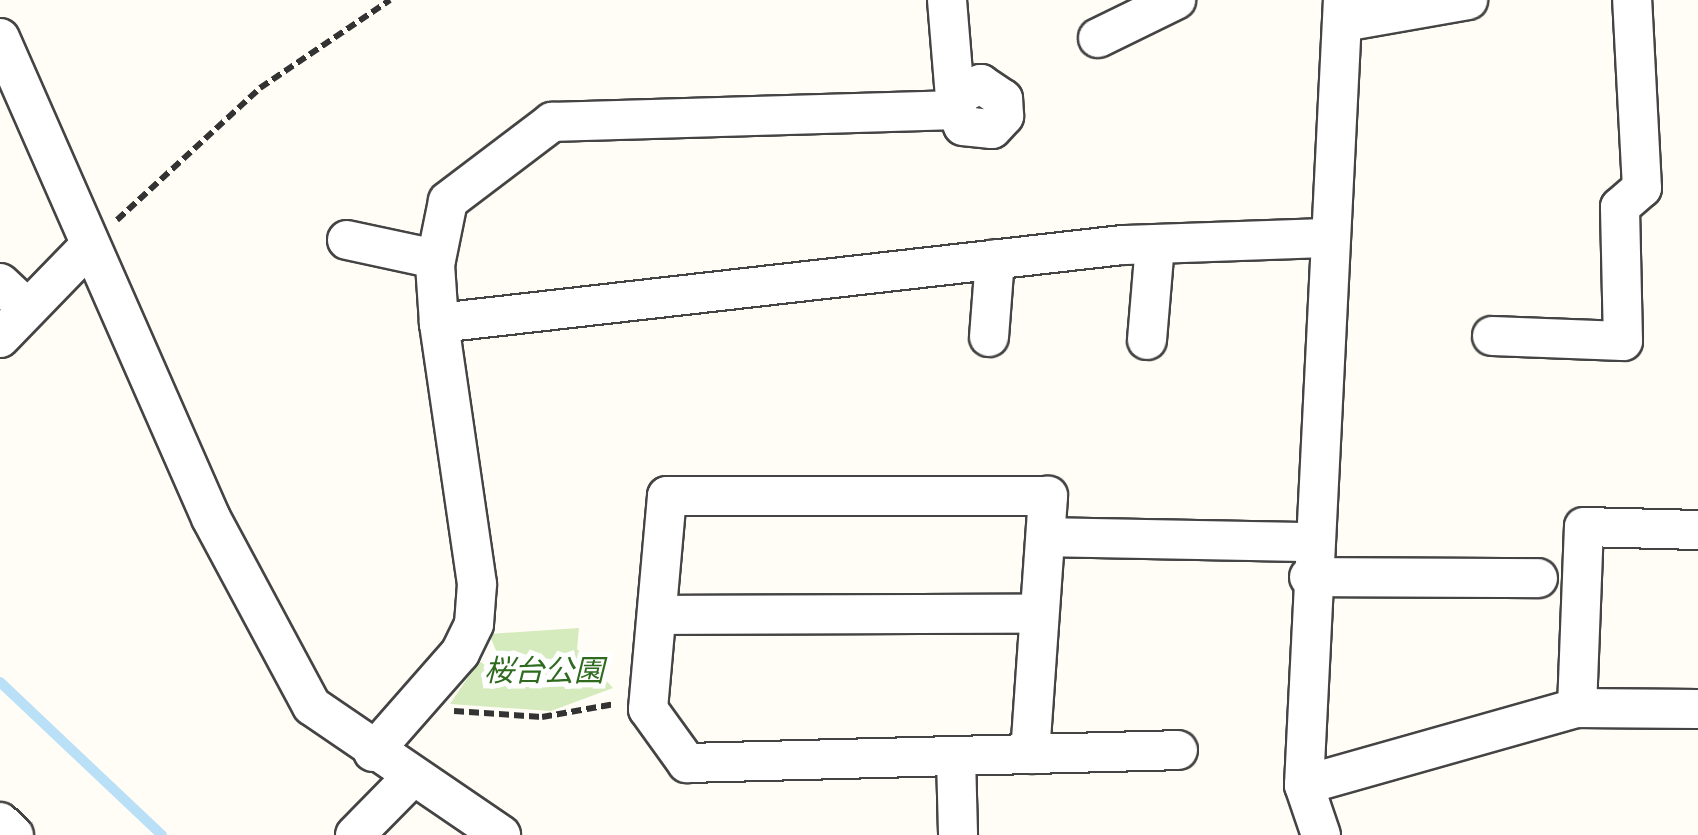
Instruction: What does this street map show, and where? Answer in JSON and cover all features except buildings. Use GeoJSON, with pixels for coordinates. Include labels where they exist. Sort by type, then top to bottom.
{"type":"FeatureCollection","features":[{"type":"Feature","properties":{"kind":"street"},"geometry":{"type":"LineString","coordinates":[[372,752],[408,712],[474,624],[477,584],[439,324],[436,259],[448,201],[552,122],[956,110],[947,0]]}},
{"type":"Feature","properties":{"kind":"street"},"geometry":{"type":"LineString","coordinates":[[1321,835],[1304,786],[1310,559],[1328,238],[1346,10],[1468,0]]}},
{"type":"Feature","properties":{"kind":"street"},"geometry":{"type":"LineString","coordinates":[[1492,336],[1624,341],[1620,208],[1642,188],[1632,0]]}},
{"type":"Feature","properties":{"kind":"street"},"geometry":{"type":"LineString","coordinates":[[1098,38],[1166,23]]}},
{"type":"Feature","properties":{"kind":"street"},"geometry":{"type":"LineString","coordinates":[[0,38],[211,518],[312,706],[410,780],[501,835]]}},
{"type":"Feature","properties":{"kind":"street"},"geometry":{"type":"LineString","coordinates":[[439,324],[995,259],[1155,244],[1328,238]]}},
{"type":"Feature","properties":{"kind":"street"},"geometry":{"type":"LineString","coordinates":[[347,240],[436,259]]}},
{"type":"Feature","properties":{"kind":"street"},"geometry":{"type":"LineString","coordinates":[[1147,340],[1155,244]]}},
{"type":"Feature","properties":{"kind":"street"},"geometry":{"type":"LineString","coordinates":[[0,338],[90,245]]}},
{"type":"Feature","properties":{"kind":"street"},"geometry":{"type":"LineString","coordinates":[[989,337],[995,259]]}},
{"type":"Feature","properties":{"kind":"street"},"geometry":{"type":"LineString","coordinates":[[0,283],[28,309]]}},
{"type":"Feature","properties":{"kind":"street"},"geometry":{"type":"LineString","coordinates":[[1030,754],[1048,496],[667,496],[648,709],[687,763],[956,758],[1178,750]]}},
{"type":"Feature","properties":{"kind":"street"},"geometry":{"type":"LineString","coordinates":[[1577,708],[1584,527],[1698,530]]}},
{"type":"Feature","properties":{"kind":"street"},"geometry":{"type":"LineString","coordinates":[[1046,537],[1538,578]]}},
{"type":"Feature","properties":{"kind":"street"},"geometry":{"type":"LineString","coordinates":[[658,615],[1039,614]]}},
{"type":"Feature","properties":{"kind":"street"},"geometry":{"type":"LineString","coordinates":[[1304,786],[1577,708],[1698,710]]}},
{"type":"Feature","properties":{"kind":"street"},"geometry":{"type":"LineString","coordinates":[[956,758],[958,835]]}},
{"type":"Feature","properties":{"kind":"street"},"geometry":{"type":"LineString","coordinates":[[355,835],[410,780]]}},
{"type":"Feature","properties":{"kind":"street"},"geometry":{"type":"LineString","coordinates":[[0,822],[14,835]]}},
{"type":"Feature","properties":{"kind":"path"},"geometry":{"type":"LineString","coordinates":[[90,245],[260,88],[390,0]]}},
{"type":"Feature","properties":{"kind":"path"},"geometry":{"type":"LineString","coordinates":[[408,712],[542,717],[650,696]]}},
{"type":"Feature","properties":{"kind":"green space","name":"桜台公園"},"geometry":{"type":"Polygon","coordinates":[[[579,628],[577,649],[613,688],[551,711],[450,704],[479,661],[488,667],[498,655],[489,634],[579,628]]]}},
{"type":"Feature","properties":{"kind":"waterway"},"geometry":{"type":"LineString","coordinates":[[0,682],[162,835]]}}]}
